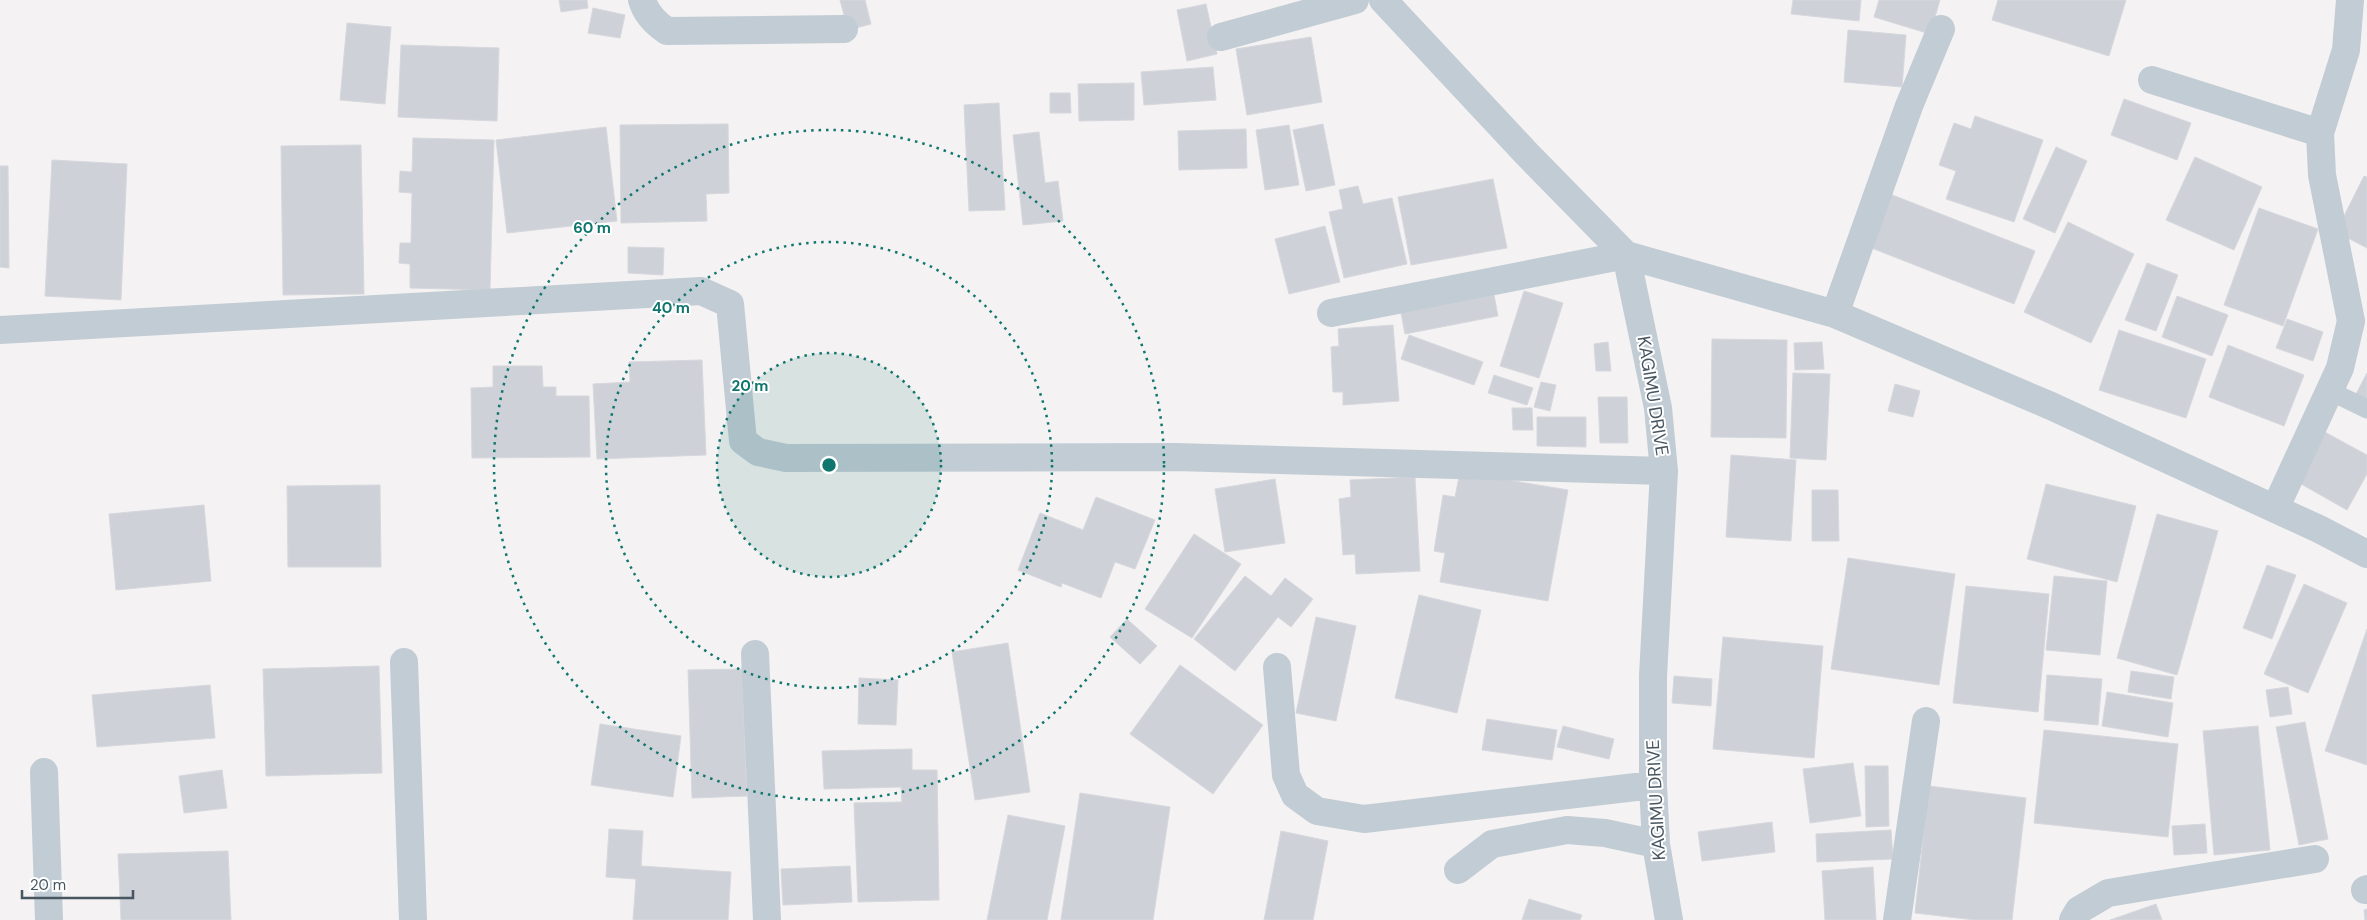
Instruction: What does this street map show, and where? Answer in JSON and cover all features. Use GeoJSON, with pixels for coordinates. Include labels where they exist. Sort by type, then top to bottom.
{"type":"FeatureCollection","features":[{"type":"Feature","properties":{"kind":"street"},"geometry":{"type":"LineString","coordinates":[[642,0],[656,24],[667,31],[844,28]]}},
{"type":"Feature","properties":{"kind":"street"},"geometry":{"type":"LineString","coordinates":[[1221,37],[1355,0]]}},
{"type":"Feature","properties":{"kind":"street"},"geometry":{"type":"LineString","coordinates":[[1383,0],[1526,153],[1626,256]]}},
{"type":"Feature","properties":{"kind":"street"},"geometry":{"type":"LineString","coordinates":[[2275,509],[2340,368],[2351,321],[2322,175],[2320,133],[2346,50],[2350,0]]}},
{"type":"Feature","properties":{"kind":"street"},"geometry":{"type":"LineString","coordinates":[[1835,314],[1909,106],[1940,29]]}},
{"type":"Feature","properties":{"kind":"street"},"geometry":{"type":"LineString","coordinates":[[2152,80],[2320,133]]}},
{"type":"Feature","properties":{"kind":"street"},"geometry":{"type":"LineString","coordinates":[[1331,312],[1626,256],[1835,314],[2051,406],[2275,509],[2367,554]]}},
{"type":"Feature","properties":{"kind":"street","name":"KAGIMU DRIVE"},"geometry":{"type":"LineString","coordinates":[[1626,256],[1658,408],[1664,472],[1653,676],[1653,785],[1656,844],[1669,920]]}},
{"type":"Feature","properties":{"kind":"street"},"geometry":{"type":"LineString","coordinates":[[0,330],[702,291],[730,304],[743,441],[758,452],[786,458],[1174,457],[1664,472]]}},
{"type":"Feature","properties":{"kind":"street"},"geometry":{"type":"LineString","coordinates":[[755,654],[768,920]]}},
{"type":"Feature","properties":{"kind":"street"},"geometry":{"type":"LineString","coordinates":[[404,662],[414,920]]}},
{"type":"Feature","properties":{"kind":"street"},"geometry":{"type":"LineString","coordinates":[[1278,667],[1286,775],[1295,795],[1317,811],[1364,820],[1653,785]]}},
{"type":"Feature","properties":{"kind":"street"},"geometry":{"type":"LineString","coordinates":[[1897,920],[1926,721]]}},
{"type":"Feature","properties":{"kind":"street"},"geometry":{"type":"LineString","coordinates":[[44,772],[49,920]]}},
{"type":"Feature","properties":{"kind":"street"},"geometry":{"type":"LineString","coordinates":[[1458,870],[1492,844],[1567,830],[1605,833],[1656,844]]}},
{"type":"Feature","properties":{"kind":"street"},"geometry":{"type":"LineString","coordinates":[[2073,920],[2079,910],[2108,892],[2315,860]]}},
{"type":"Feature","properties":{"kind":"lane"},"geometry":{"type":"LineString","coordinates":[[2330,391],[2367,409]]}},
{"type":"Feature","properties":{"kind":"building"},"geometry":{"type":"Polygon","coordinates":[[[559,0],[587,0],[588,8],[561,12],[559,0]]]}},
{"type":"Feature","properties":{"kind":"building"},"geometry":{"type":"Polygon","coordinates":[[[840,0],[865,0],[871,24],[848,30],[840,0]]]}},
{"type":"Feature","properties":{"kind":"building"},"geometry":{"type":"Polygon","coordinates":[[[1793,0],[1861,0],[1859,21],[1791,14],[1793,0]]]}},
{"type":"Feature","properties":{"kind":"building"},"geometry":{"type":"Polygon","coordinates":[[[1879,0],[1940,0],[1930,34],[1874,17],[1879,0]]]}},
{"type":"Feature","properties":{"kind":"building"},"geometry":{"type":"Polygon","coordinates":[[[1998,0],[2126,0],[2109,56],[1992,20],[1998,0]]]}},
{"type":"Feature","properties":{"kind":"building"},"geometry":{"type":"Polygon","coordinates":[[[1206,4],[1217,54],[1187,61],[1177,10],[1206,4]]]}},
{"type":"Feature","properties":{"kind":"building"},"geometry":{"type":"Polygon","coordinates":[[[593,8],[625,15],[620,38],[588,33],[593,8]]]}},
{"type":"Feature","properties":{"kind":"building"},"geometry":{"type":"Polygon","coordinates":[[[347,23],[391,27],[385,104],[340,100],[347,23]]]}},
{"type":"Feature","properties":{"kind":"building"},"geometry":{"type":"Polygon","coordinates":[[[1848,30],[1906,35],[1902,87],[1844,82],[1848,30]]]}},
{"type":"Feature","properties":{"kind":"building"},"geometry":{"type":"Polygon","coordinates":[[[1311,37],[1322,102],[1247,115],[1236,49],[1311,37]]]}},
{"type":"Feature","properties":{"kind":"building"},"geometry":{"type":"Polygon","coordinates":[[[401,45],[499,48],[497,121],[398,117],[401,45]]]}},
{"type":"Feature","properties":{"kind":"building"},"geometry":{"type":"Polygon","coordinates":[[[1213,67],[1216,100],[1144,105],[1141,72],[1213,67]]]}},
{"type":"Feature","properties":{"kind":"building"},"geometry":{"type":"Polygon","coordinates":[[[1134,83],[1134,120],[1079,121],[1078,84],[1134,83]]]}},
{"type":"Feature","properties":{"kind":"building"},"geometry":{"type":"Polygon","coordinates":[[[1050,93],[1070,93],[1071,113],[1050,113],[1050,93]]]}},
{"type":"Feature","properties":{"kind":"building"},"geometry":{"type":"Polygon","coordinates":[[[2124,99],[2191,123],[2177,160],[2111,135],[2124,99]]]}},
{"type":"Feature","properties":{"kind":"building"},"geometry":{"type":"Polygon","coordinates":[[[999,103],[1005,210],[969,211],[964,105],[999,103]]]}},
{"type":"Feature","properties":{"kind":"building"},"geometry":{"type":"Polygon","coordinates":[[[1975,116],[2043,140],[2014,222],[1946,199],[1956,171],[1939,165],[1954,123],[1971,129],[1975,116]]]}},
{"type":"Feature","properties":{"kind":"building"},"geometry":{"type":"Polygon","coordinates":[[[728,124],[729,193],[706,194],[707,221],[621,223],[620,125],[728,124]]]}},
{"type":"Feature","properties":{"kind":"building"},"geometry":{"type":"Polygon","coordinates":[[[1323,124],[1335,185],[1306,191],[1293,130],[1323,124]]]}},
{"type":"Feature","properties":{"kind":"building"},"geometry":{"type":"Polygon","coordinates":[[[1289,125],[1299,185],[1265,190],[1256,130],[1289,125]]]}},
{"type":"Feature","properties":{"kind":"building"},"geometry":{"type":"Polygon","coordinates":[[[606,127],[617,221],[507,233],[496,140],[606,127]]]}},
{"type":"Feature","properties":{"kind":"building"},"geometry":{"type":"Polygon","coordinates":[[[1246,129],[1247,168],[1179,170],[1178,131],[1246,129]]]}},
{"type":"Feature","properties":{"kind":"building"},"geometry":{"type":"Polygon","coordinates":[[[1039,132],[1045,183],[1058,181],[1063,221],[1023,225],[1013,135],[1039,132]]]}},
{"type":"Feature","properties":{"kind":"building"},"geometry":{"type":"Polygon","coordinates":[[[413,138],[494,140],[490,290],[410,288],[410,264],[399,263],[400,243],[411,243],[412,193],[399,192],[400,171],[412,172],[413,138]]]}},
{"type":"Feature","properties":{"kind":"building"},"geometry":{"type":"Polygon","coordinates":[[[361,145],[364,294],[283,295],[281,146],[361,145]]]}},
{"type":"Feature","properties":{"kind":"building"},"geometry":{"type":"Polygon","coordinates":[[[2056,147],[2087,161],[2055,233],[2023,219],[2056,147]]]}},
{"type":"Feature","properties":{"kind":"building"},"geometry":{"type":"Polygon","coordinates":[[[2195,157],[2262,187],[2234,250],[2166,220],[2195,157]]]}},
{"type":"Feature","properties":{"kind":"building"},"geometry":{"type":"Polygon","coordinates":[[[52,160],[127,164],[121,300],[45,296],[52,160]]]}},
{"type":"Feature","properties":{"kind":"building"},"geometry":{"type":"Polygon","coordinates":[[[0,166],[8,166],[9,268],[0,267],[0,166]]]}},
{"type":"Feature","properties":{"kind":"building"},"geometry":{"type":"Polygon","coordinates":[[[2364,176],[2367,177],[2367,248],[2336,232],[2364,176]]]}},
{"type":"Feature","properties":{"kind":"building"},"geometry":{"type":"Polygon","coordinates":[[[1493,179],[1507,248],[1411,265],[1398,197],[1493,179]]]}},
{"type":"Feature","properties":{"kind":"building"},"geometry":{"type":"Polygon","coordinates":[[[1358,186],[1363,204],[1392,198],[1407,264],[1344,278],[1329,212],[1343,209],[1339,190],[1358,186]]]}},
{"type":"Feature","properties":{"kind":"building"},"geometry":{"type":"Polygon","coordinates":[[[1890,194],[2035,251],[2014,304],[1869,247],[1890,194]]]}},
{"type":"Feature","properties":{"kind":"building"},"geometry":{"type":"Polygon","coordinates":[[[2259,208],[2318,229],[2283,326],[2224,305],[2259,208]]]}},
{"type":"Feature","properties":{"kind":"building"},"geometry":{"type":"Polygon","coordinates":[[[2068,222],[2134,254],[2091,343],[2024,312],[2068,222]]]}},
{"type":"Feature","properties":{"kind":"building"},"geometry":{"type":"Polygon","coordinates":[[[1325,226],[1340,282],[1289,294],[1275,239],[1325,226]]]}},
{"type":"Feature","properties":{"kind":"building"},"geometry":{"type":"Polygon","coordinates":[[[628,247],[664,248],[663,275],[628,273],[628,247]]]}},
{"type":"Feature","properties":{"kind":"building"},"geometry":{"type":"Polygon","coordinates":[[[2147,263],[2178,275],[2156,331],[2125,320],[2147,263]]]}},
{"type":"Feature","properties":{"kind":"building"},"geometry":{"type":"Polygon","coordinates":[[[1524,291],[1563,303],[1539,378],[1500,366],[1524,291]]]}},
{"type":"Feature","properties":{"kind":"building"},"geometry":{"type":"Polygon","coordinates":[[[1494,295],[1498,316],[1405,334],[1401,313],[1494,295]]]}},
{"type":"Feature","properties":{"kind":"building"},"geometry":{"type":"Polygon","coordinates":[[[2177,296],[2228,315],[2212,356],[2162,337],[2177,296]]]}},
{"type":"Feature","properties":{"kind":"building"},"geometry":{"type":"Polygon","coordinates":[[[2287,319],[2323,332],[2313,361],[2276,348],[2287,319]]]}},
{"type":"Feature","properties":{"kind":"building"},"geometry":{"type":"Polygon","coordinates":[[[1393,325],[1399,401],[1343,405],[1343,392],[1333,392],[1331,347],[1339,346],[1338,329],[1393,325]]]}},
{"type":"Feature","properties":{"kind":"building"},"geometry":{"type":"Polygon","coordinates":[[[2119,330],[2206,359],[2186,418],[2099,390],[2119,330]]]}},
{"type":"Feature","properties":{"kind":"building"},"geometry":{"type":"Polygon","coordinates":[[[1409,335],[1483,362],[1474,385],[1401,359],[1409,335]]]}},
{"type":"Feature","properties":{"kind":"building"},"geometry":{"type":"Polygon","coordinates":[[[1712,339],[1787,340],[1786,438],[1711,437],[1712,339]]]}},
{"type":"Feature","properties":{"kind":"building"},"geometry":{"type":"Polygon","coordinates":[[[1608,342],[1611,371],[1596,371],[1594,344],[1608,342]]]}},
{"type":"Feature","properties":{"kind":"building"},"geometry":{"type":"Polygon","coordinates":[[[1822,342],[1824,369],[1795,370],[1794,343],[1822,342]]]}},
{"type":"Feature","properties":{"kind":"building"},"geometry":{"type":"Polygon","coordinates":[[[2228,345],[2304,375],[2284,426],[2209,397],[2228,345]]]}},
{"type":"Feature","properties":{"kind":"building"},"geometry":{"type":"Polygon","coordinates":[[[702,360],[706,455],[597,459],[593,384],[630,382],[629,362],[702,360]]]}},
{"type":"Feature","properties":{"kind":"building"},"geometry":{"type":"Polygon","coordinates":[[[493,366],[542,366],[543,387],[556,387],[556,396],[589,396],[590,457],[472,458],[471,388],[493,387],[493,366]]]}},
{"type":"Feature","properties":{"kind":"building"},"geometry":{"type":"Polygon","coordinates":[[[1793,373],[1830,374],[1826,460],[1790,458],[1793,373]]]}},
{"type":"Feature","properties":{"kind":"building"},"geometry":{"type":"Polygon","coordinates":[[[2367,373],[2367,400],[2356,394],[2367,373]]]}},
{"type":"Feature","properties":{"kind":"building"},"geometry":{"type":"Polygon","coordinates":[[[1494,375],[1533,388],[1527,405],[1488,393],[1494,375]]]}},
{"type":"Feature","properties":{"kind":"building"},"geometry":{"type":"Polygon","coordinates":[[[1541,382],[1556,385],[1550,411],[1534,407],[1541,382]]]}},
{"type":"Feature","properties":{"kind":"building"},"geometry":{"type":"Polygon","coordinates":[[[1895,384],[1920,391],[1913,417],[1888,411],[1895,384]]]}},
{"type":"Feature","properties":{"kind":"building"},"geometry":{"type":"Polygon","coordinates":[[[1598,397],[1627,397],[1628,443],[1600,443],[1598,397]]]}},
{"type":"Feature","properties":{"kind":"building"},"geometry":{"type":"Polygon","coordinates":[[[1512,408],[1532,408],[1533,430],[1513,430],[1512,408]]]}},
{"type":"Feature","properties":{"kind":"building"},"geometry":{"type":"Polygon","coordinates":[[[1537,417],[1586,417],[1586,447],[1537,446],[1537,417]]]}},
{"type":"Feature","properties":{"kind":"building"},"geometry":{"type":"Polygon","coordinates":[[[2321,430],[2367,455],[2367,474],[2347,510],[2294,480],[2321,430]]]}},
{"type":"Feature","properties":{"kind":"building"},"geometry":{"type":"Polygon","coordinates":[[[1731,455],[1796,460],[1791,541],[1726,537],[1731,455]]]}},
{"type":"Feature","properties":{"kind":"building"},"geometry":{"type":"Polygon","coordinates":[[[1460,472],[1568,490],[1548,601],[1440,582],[1445,553],[1434,551],[1443,495],[1455,497],[1460,472]]]}},
{"type":"Feature","properties":{"kind":"building"},"geometry":{"type":"Polygon","coordinates":[[[1415,477],[1420,571],[1356,574],[1355,554],[1343,555],[1339,499],[1351,497],[1350,480],[1415,477]]]}},
{"type":"Feature","properties":{"kind":"building"},"geometry":{"type":"Polygon","coordinates":[[[1275,479],[1285,543],[1225,552],[1215,489],[1275,479]]]}},
{"type":"Feature","properties":{"kind":"building"},"geometry":{"type":"Polygon","coordinates":[[[2046,484],[2136,506],[2117,582],[2027,559],[2046,484]]]}},
{"type":"Feature","properties":{"kind":"building"},"geometry":{"type":"Polygon","coordinates":[[[380,485],[381,567],[288,567],[287,486],[380,485]]]}},
{"type":"Feature","properties":{"kind":"building"},"geometry":{"type":"Polygon","coordinates":[[[1812,490],[1838,490],[1839,541],[1812,541],[1812,490]]]}},
{"type":"Feature","properties":{"kind":"building"},"geometry":{"type":"Polygon","coordinates":[[[1096,497],[1155,520],[1135,569],[1115,562],[1101,598],[1062,583],[1061,587],[1018,570],[1040,513],[1083,530],[1096,497]]]}},
{"type":"Feature","properties":{"kind":"building"},"geometry":{"type":"Polygon","coordinates":[[[204,505],[211,581],[116,590],[109,514],[204,505]]]}},
{"type":"Feature","properties":{"kind":"building"},"geometry":{"type":"Polygon","coordinates":[[[2157,514],[2218,531],[2177,675],[2117,658],[2157,514]]]}},
{"type":"Feature","properties":{"kind":"building"},"geometry":{"type":"Polygon","coordinates":[[[1194,534],[1241,564],[1192,638],[1145,609],[1194,534]]]}},
{"type":"Feature","properties":{"kind":"building"},"geometry":{"type":"Polygon","coordinates":[[[1848,558],[1955,574],[1939,685],[1831,669],[1848,558]]]}},
{"type":"Feature","properties":{"kind":"building"},"geometry":{"type":"Polygon","coordinates":[[[2267,565],[2296,575],[2272,639],[2243,628],[2267,565]]]}},
{"type":"Feature","properties":{"kind":"building"},"geometry":{"type":"Polygon","coordinates":[[[1245,576],[1271,596],[1285,578],[1313,599],[1291,627],[1278,617],[1235,671],[1194,639],[1245,576]]]}},
{"type":"Feature","properties":{"kind":"building"},"geometry":{"type":"Polygon","coordinates":[[[2054,576],[2107,581],[2100,655],[2046,650],[2054,576]]]}},
{"type":"Feature","properties":{"kind":"building"},"geometry":{"type":"Polygon","coordinates":[[[2304,584],[2347,603],[2308,693],[2264,674],[2304,584]]]}},
{"type":"Feature","properties":{"kind":"building"},"geometry":{"type":"Polygon","coordinates":[[[1966,586],[2049,594],[2038,712],[1953,703],[1966,586]]]}},
{"type":"Feature","properties":{"kind":"building"},"geometry":{"type":"Polygon","coordinates":[[[1419,595],[1481,610],[1457,713],[1395,698],[1419,595]]]}},
{"type":"Feature","properties":{"kind":"building"},"geometry":{"type":"Polygon","coordinates":[[[1316,617],[1356,626],[1336,721],[1296,713],[1316,617]]]}},
{"type":"Feature","properties":{"kind":"building"},"geometry":{"type":"Polygon","coordinates":[[[1127,619],[1157,646],[1140,664],[1110,637],[1127,619]]]}},
{"type":"Feature","properties":{"kind":"building"},"geometry":{"type":"Polygon","coordinates":[[[2367,629],[2367,765],[2325,751],[2367,629]]]}},
{"type":"Feature","properties":{"kind":"building"},"geometry":{"type":"Polygon","coordinates":[[[1723,637],[1823,646],[1814,758],[1713,749],[1723,637]]]}},
{"type":"Feature","properties":{"kind":"building"},"geometry":{"type":"Polygon","coordinates":[[[1008,643],[1030,792],[975,800],[952,652],[1008,643]]]}},
{"type":"Feature","properties":{"kind":"building"},"geometry":{"type":"Polygon","coordinates":[[[1180,665],[1263,725],[1213,794],[1130,734],[1180,665]]]}},
{"type":"Feature","properties":{"kind":"building"},"geometry":{"type":"Polygon","coordinates":[[[379,666],[382,773],[266,776],[263,669],[379,666]]]}},
{"type":"Feature","properties":{"kind":"building"},"geometry":{"type":"Polygon","coordinates":[[[742,669],[747,796],[692,798],[688,670],[742,669]]]}},
{"type":"Feature","properties":{"kind":"building"},"geometry":{"type":"Polygon","coordinates":[[[2131,671],[2174,677],[2171,699],[2128,692],[2131,671]]]}},
{"type":"Feature","properties":{"kind":"building"},"geometry":{"type":"Polygon","coordinates":[[[2047,675],[2102,679],[2098,725],[2044,720],[2047,675]]]}},
{"type":"Feature","properties":{"kind":"building"},"geometry":{"type":"Polygon","coordinates":[[[1674,676],[1712,679],[1711,706],[1672,703],[1674,676]]]}},
{"type":"Feature","properties":{"kind":"building"},"geometry":{"type":"Polygon","coordinates":[[[859,678],[898,680],[896,725],[858,724],[859,678]]]}},
{"type":"Feature","properties":{"kind":"building"},"geometry":{"type":"Polygon","coordinates":[[[210,685],[215,738],[97,747],[92,695],[210,685]]]}},
{"type":"Feature","properties":{"kind":"building"},"geometry":{"type":"Polygon","coordinates":[[[2288,687],[2292,714],[2270,717],[2266,690],[2288,687]]]}},
{"type":"Feature","properties":{"kind":"building"},"geometry":{"type":"Polygon","coordinates":[[[2107,692],[2173,703],[2168,737],[2102,726],[2107,692]]]}},
{"type":"Feature","properties":{"kind":"building"},"geometry":{"type":"Polygon","coordinates":[[[1487,719],[1557,730],[1552,760],[1482,750],[1487,719]]]}},
{"type":"Feature","properties":{"kind":"building"},"geometry":{"type":"Polygon","coordinates":[[[2305,722],[2328,839],[2299,845],[2276,727],[2305,722]]]}},
{"type":"Feature","properties":{"kind":"building"},"geometry":{"type":"Polygon","coordinates":[[[600,724],[681,736],[673,797],[591,785],[600,724]]]}},
{"type":"Feature","properties":{"kind":"building"},"geometry":{"type":"Polygon","coordinates":[[[1563,726],[1614,739],[1609,759],[1557,747],[1563,726]]]}},
{"type":"Feature","properties":{"kind":"building"},"geometry":{"type":"Polygon","coordinates":[[[2258,726],[2270,850],[2214,855],[2203,731],[2258,726]]]}},
{"type":"Feature","properties":{"kind":"building"},"geometry":{"type":"Polygon","coordinates":[[[2044,730],[2178,744],[2168,837],[2034,823],[2044,730]]]}},
{"type":"Feature","properties":{"kind":"building"},"geometry":{"type":"Polygon","coordinates":[[[912,749],[912,770],[937,770],[939,900],[858,902],[854,803],[902,802],[901,787],[824,789],[822,751],[912,749]]]}},
{"type":"Feature","properties":{"kind":"building"},"geometry":{"type":"Polygon","coordinates":[[[1853,763],[1861,816],[1810,823],[1803,769],[1853,763]]]}},
{"type":"Feature","properties":{"kind":"building"},"geometry":{"type":"Polygon","coordinates":[[[1865,766],[1888,766],[1889,826],[1866,827],[1865,766]]]}},
{"type":"Feature","properties":{"kind":"building"},"geometry":{"type":"Polygon","coordinates":[[[222,770],[227,808],[184,813],[179,776],[222,770]]]}},
{"type":"Feature","properties":{"kind":"building"},"geometry":{"type":"Polygon","coordinates":[[[1929,786],[2026,798],[2012,920],[1975,920],[1915,913],[1929,786]]]}},
{"type":"Feature","properties":{"kind":"building"},"geometry":{"type":"Polygon","coordinates":[[[1080,793],[1170,807],[1153,920],[1061,920],[1080,793]]]}},
{"type":"Feature","properties":{"kind":"building"},"geometry":{"type":"Polygon","coordinates":[[[1008,815],[1065,826],[1047,920],[987,920],[1008,815]]]}},
{"type":"Feature","properties":{"kind":"building"},"geometry":{"type":"Polygon","coordinates":[[[1772,822],[1775,852],[1702,861],[1698,832],[1772,822]]]}},
{"type":"Feature","properties":{"kind":"building"},"geometry":{"type":"Polygon","coordinates":[[[2205,824],[2207,853],[2174,855],[2172,826],[2205,824]]]}},
{"type":"Feature","properties":{"kind":"building"},"geometry":{"type":"Polygon","coordinates":[[[609,829],[643,831],[641,866],[731,872],[728,920],[633,920],[636,879],[606,877],[609,829]]]}},
{"type":"Feature","properties":{"kind":"building"},"geometry":{"type":"Polygon","coordinates":[[[1891,830],[1893,859],[1817,862],[1816,834],[1891,830]]]}},
{"type":"Feature","properties":{"kind":"building"},"geometry":{"type":"Polygon","coordinates":[[[1281,831],[1328,841],[1313,920],[1264,920],[1281,831]]]}},
{"type":"Feature","properties":{"kind":"building"},"geometry":{"type":"Polygon","coordinates":[[[228,851],[231,920],[121,920],[118,854],[228,851]]]}},
{"type":"Feature","properties":{"kind":"building"},"geometry":{"type":"Polygon","coordinates":[[[850,866],[852,902],[783,905],[781,869],[850,866]]]}},
{"type":"Feature","properties":{"kind":"building"},"geometry":{"type":"Polygon","coordinates":[[[1873,867],[1876,920],[1825,920],[1822,871],[1873,867]]]}},
{"type":"Feature","properties":{"kind":"building"},"geometry":{"type":"Polygon","coordinates":[[[1529,899],[1582,915],[1580,920],[1522,920],[1529,899]]]}},
{"type":"Feature","properties":{"kind":"building"},"geometry":{"type":"Polygon","coordinates":[[[2156,904],[2162,920],[2110,920],[2156,904]]]}},
{"type":"Feature","properties":{"kind":"building"},"geometry":{"type":"Polygon","coordinates":[[[2367,909],[2367,920],[2365,920],[2364,910],[2367,909]]]}}]}
